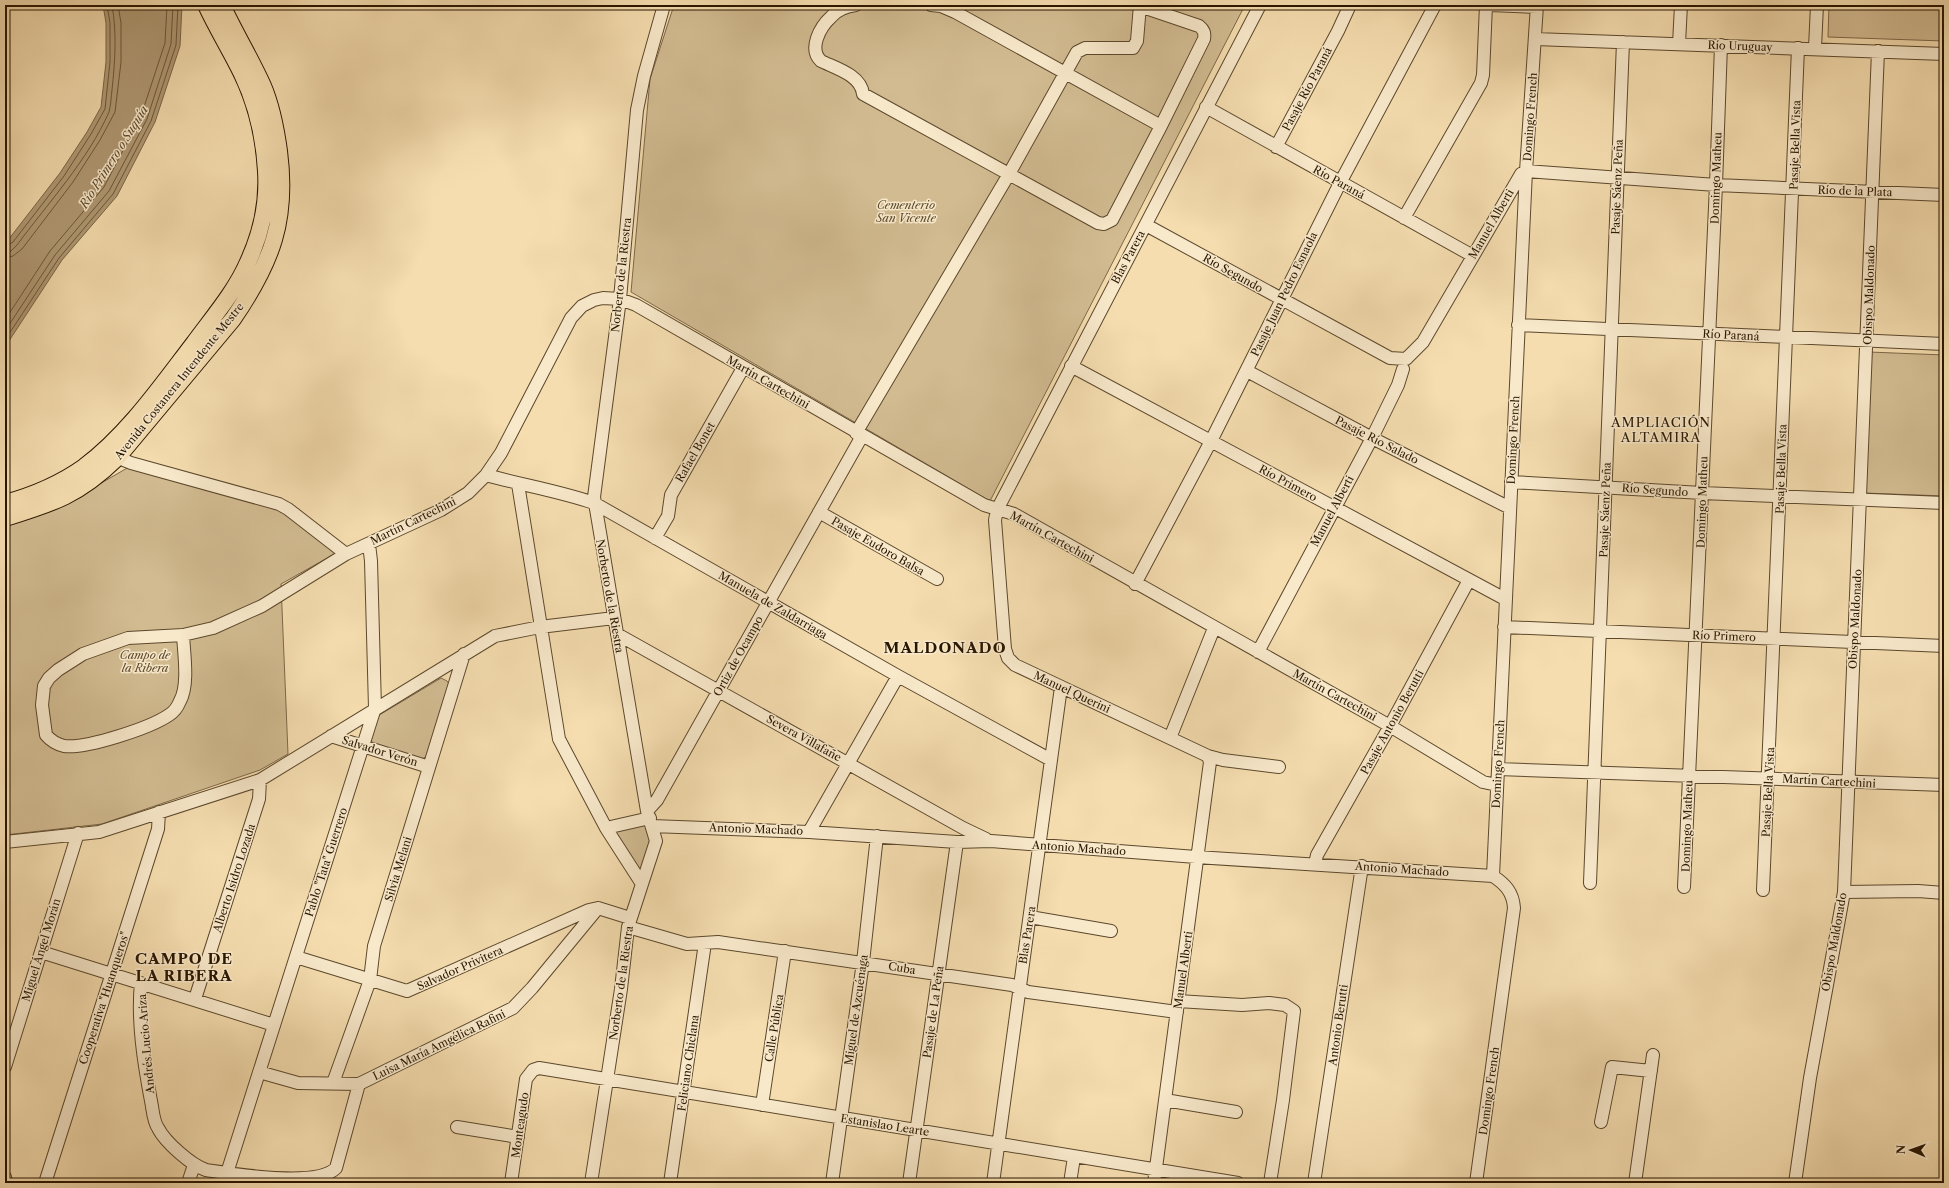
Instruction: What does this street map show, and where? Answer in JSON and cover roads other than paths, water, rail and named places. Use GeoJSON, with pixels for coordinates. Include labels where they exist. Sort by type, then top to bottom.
{"type":"FeatureCollection","features":[{"type":"Feature","properties":{"kind":"main road","name":"Avenida Costanera Intendente Mestre"},"geometry":{"type":"LineString","coordinates":[[5,518],[47,505],[78,490],[98,476],[111,454],[150,400],[223,304],[248,262],[262,221],[266,172],[261,128],[257,110],[242,74],[206,5]]}},
{"type":"Feature","properties":{"kind":"main road","name":"Avenida Costanera Intendente Mestre"},"geometry":{"type":"LineString","coordinates":[[5,503],[53,486],[85,466],[111,454],[233,319],[261,274],[270,254],[281,212],[282,174],[275,122],[264,87],[222,5]]}},
{"type":"Feature","properties":{"kind":"street","name":"Norberto de la Riestra"},"geometry":{"type":"LineString","coordinates":[[591,1183],[621,989],[629,922],[656,841],[650,819],[594,503],[620,299],[637,110],[644,76],[664,5]]}},
{"type":"Feature","properties":{"kind":"street"},"geometry":{"type":"LineString","coordinates":[[856,5],[838,11],[825,24],[814,46],[817,57],[856,79],[860,84],[863,94],[1098,223],[1108,223],[1112,220],[1204,39],[1203,29],[1199,26],[1140,5]]}},
{"type":"Feature","properties":{"kind":"street"},"geometry":{"type":"LineString","coordinates":[[931,5],[941,6],[955,12],[1161,126]]}},
{"type":"Feature","properties":{"kind":"street","name":"Ortiz de Ocampo"},"geometry":{"type":"LineString","coordinates":[[650,819],[657,800],[819,512],[859,434],[1009,174],[1077,52],[1081,49],[1133,48],[1137,41],[1140,5]]}},
{"type":"Feature","properties":{"kind":"street","name":"Blas Parera"},"geometry":{"type":"LineString","coordinates":[[997,510],[1260,5]]}},
{"type":"Feature","properties":{"kind":"street","name":"Pasaje Río Paraná"},"geometry":{"type":"LineString","coordinates":[[1276,147],[1338,31],[1350,5]]}},
{"type":"Feature","properties":{"kind":"street","name":"Pasaje Juan Pedro Esnaola"},"geometry":{"type":"LineString","coordinates":[[1135,584],[1210,442],[1340,183],[1435,5]]}},
{"type":"Feature","properties":{"kind":"street"},"geometry":{"type":"LineString","coordinates":[[1404,218],[1480,83],[1483,75],[1486,5]]}},
{"type":"Feature","properties":{"kind":"street"},"geometry":{"type":"LineString","coordinates":[[1490,5],[1537,6]]}},
{"type":"Feature","properties":{"kind":"street"},"geometry":{"type":"LineString","coordinates":[[1679,44],[1681,5]]}},
{"type":"Feature","properties":{"kind":"street"},"geometry":{"type":"LineString","coordinates":[[1815,48],[1817,5]]}},
{"type":"Feature","properties":{"kind":"street","name":"Domingo French"},"geometry":{"type":"LineString","coordinates":[[1493,876],[1518,325],[1537,6]]}},
{"type":"Feature","properties":{"kind":"street","name":"Río Uruguay"},"geometry":{"type":"LineString","coordinates":[[1535,39],[1815,48],[1944,54]]}},
{"type":"Feature","properties":{"kind":"street","name":"Pasaje Sáenz Peña"},"geometry":{"type":"LineString","coordinates":[[1590,883],[1596,772],[1607,487],[1611,330],[1623,42]]}},
{"type":"Feature","properties":{"kind":"street","name":"Domingo Matheu"},"geometry":{"type":"LineString","coordinates":[[1684,887],[1710,334],[1721,45]]}},
{"type":"Feature","properties":{"kind":"street","name":"Pasaje Bella Vista"},"geometry":{"type":"LineString","coordinates":[[1763,890],[1775,638],[1798,48]]}},
{"type":"Feature","properties":{"kind":"street","name":"Obispo Maldonado"},"geometry":{"type":"LineString","coordinates":[[1794,1183],[1810,1078],[1844,892],[1847,782],[1868,341],[1878,51]]}},
{"type":"Feature","properties":{"kind":"street","name":"Río Paraná"},"geometry":{"type":"LineString","coordinates":[[1206,107],[1473,256]]}},
{"type":"Feature","properties":{"kind":"street","name":"Río de la Plata"},"geometry":{"type":"LineString","coordinates":[[1526,171],[1716,185],[1944,195]]}},
{"type":"Feature","properties":{"kind":"street","name":"Manuel Alberti"},"geometry":{"type":"LineString","coordinates":[[1258,652],[1333,508],[1372,438],[1398,385],[1405,364],[1423,342],[1521,174],[1526,171]]}},
{"type":"Feature","properties":{"kind":"street","name":"Río Segundo"},"geometry":{"type":"LineString","coordinates":[[1146,225],[1390,358],[1405,364]]}},
{"type":"Feature","properties":{"kind":"street","name":"Martín Cartechini"},"geometry":{"type":"LineString","coordinates":[[183,635],[185,689],[180,703],[171,714],[141,728],[84,745],[66,746],[57,744],[46,735],[42,705],[44,686],[49,678],[58,670],[83,654],[114,641],[139,636],[183,635],[213,628],[262,606],[346,554],[454,503],[477,485],[501,453],[571,318],[582,306],[594,300],[603,298],[620,299],[645,310],[743,368],[984,505],[1014,514],[1135,584],[1390,726],[1483,782],[1497,785]]}},
{"type":"Feature","properties":{"kind":"street","name":"Río Paraná"},"geometry":{"type":"LineString","coordinates":[[1518,325],[1944,344]]}},
{"type":"Feature","properties":{"kind":"street","name":"Río Primero"},"geometry":{"type":"LineString","coordinates":[[1071,366],[1210,442],[1505,599]]}},
{"type":"Feature","properties":{"kind":"street","name":"Rafael Bonet"},"geometry":{"type":"LineString","coordinates":[[655,538],[668,516],[671,495],[743,368]]}},
{"type":"Feature","properties":{"kind":"street","name":"Pasaje Río Salado"},"geometry":{"type":"LineString","coordinates":[[1246,371],[1372,438],[1510,508]]}},
{"type":"Feature","properties":{"kind":"street"},"geometry":{"type":"LineString","coordinates":[[111,454],[279,504],[288,508],[346,554]]}},
{"type":"Feature","properties":{"kind":"street","name":"Manuela de Zaldarriaga"},"geometry":{"type":"LineString","coordinates":[[486,475],[594,503],[898,676],[1051,760]]}},
{"type":"Feature","properties":{"kind":"street","name":"Río Segundo"},"geometry":{"type":"LineString","coordinates":[[1511,482],[1702,493],[1944,503]]}},
{"type":"Feature","properties":{"kind":"street"},"geometry":{"type":"LineString","coordinates":[[518,484],[559,739],[606,828],[642,884]]}},
{"type":"Feature","properties":{"kind":"street","name":"Manuel Querini"},"geometry":{"type":"LineString","coordinates":[[997,510],[995,520],[1007,654],[1015,665],[1208,756],[1223,760],[1279,766]]}},
{"type":"Feature","properties":{"kind":"street","name":"Pasaje Eudoro Balsa"},"geometry":{"type":"LineString","coordinates":[[819,512],[936,579]]}},
{"type":"Feature","properties":{"kind":"street","name":"Pablo \"Tata\" Guerrero"},"geometry":{"type":"LineString","coordinates":[[227,1173],[375,708],[371,561],[369,544]]}},
{"type":"Feature","properties":{"kind":"street","name":"Pasaje Antonio Berutti"},"geometry":{"type":"LineString","coordinates":[[1315,864],[1317,855],[1390,726],[1469,580]]}},
{"type":"Feature","properties":{"kind":"street"},"geometry":{"type":"LineString","coordinates":[[5,842],[99,832],[260,780],[375,708],[495,636],[540,627],[614,618]]}},
{"type":"Feature","properties":{"kind":"street","name":"Río Primero"},"geometry":{"type":"LineString","coordinates":[[1504,627],[1944,646]]}},
{"type":"Feature","properties":{"kind":"street"},"geometry":{"type":"LineString","coordinates":[[1170,738],[1214,628]]}},
{"type":"Feature","properties":{"kind":"street","name":"Severa Villafañe"},"geometry":{"type":"LineString","coordinates":[[617,634],[963,828],[991,841]]}},
{"type":"Feature","properties":{"kind":"street","name":"Silvia Melani"},"geometry":{"type":"LineString","coordinates":[[333,1084],[370,980],[374,946],[464,654]]}},
{"type":"Feature","properties":{"kind":"street"},"geometry":{"type":"LineString","coordinates":[[809,832],[898,676]]}},
{"type":"Feature","properties":{"kind":"street","name":"Blas Parera"},"geometry":{"type":"LineString","coordinates":[[993,1183],[1018,988],[1030,916],[1061,687]]}},
{"type":"Feature","properties":{"kind":"street","name":"Salvador Verón"},"geometry":{"type":"LineString","coordinates":[[331,736],[429,767]]}},
{"type":"Feature","properties":{"kind":"street","name":"Manuel Alberti"},"geometry":{"type":"LineString","coordinates":[[1154,1183],[1178,1007],[1196,857],[1210,762],[1208,756]]}},
{"type":"Feature","properties":{"kind":"street","name":"Martín Cartechini"},"geometry":{"type":"LineString","coordinates":[[1498,769],[1944,785]]}},
{"type":"Feature","properties":{"kind":"street","name":"Alberto Isidro Lozada"},"geometry":{"type":"LineString","coordinates":[[195,999],[259,799],[260,780]]}},
{"type":"Feature","properties":{"kind":"street","name":"Cooperativa \"Huanqueros\""},"geometry":{"type":"LineString","coordinates":[[45,1183],[158,828],[159,812]]}},
{"type":"Feature","properties":{"kind":"street","name":"Antonio Machado"},"geometry":{"type":"LineString","coordinates":[[606,828],[650,819],[957,842],[991,841],[1196,857],[1362,866],[1493,876],[1504,883]]}},
{"type":"Feature","properties":{"kind":"street","name":"Miguel Ángel Morán"},"geometry":{"type":"LineString","coordinates":[[5,1067],[8,1049],[41,952],[78,834]]}},
{"type":"Feature","properties":{"kind":"street","name":"Miguel de Azcuénaga"},"geometry":{"type":"LineString","coordinates":[[832,1183],[863,962],[877,836]]}},
{"type":"Feature","properties":{"kind":"street","name":"Pasaje de La Peña"},"geometry":{"type":"LineString","coordinates":[[909,1183],[957,842]]}},
{"type":"Feature","properties":{"kind":"street","name":"Antonio Berutti"},"geometry":{"type":"LineString","coordinates":[[1314,1183],[1362,866]]}},
{"type":"Feature","properties":{"kind":"street","name":"Domingo French"},"geometry":{"type":"LineString","coordinates":[[1476,1183],[1514,908],[1511,894],[1504,883]]}},
{"type":"Feature","properties":{"kind":"street"},"geometry":{"type":"LineString","coordinates":[[1844,892],[1918,890],[1944,893]]}},
{"type":"Feature","properties":{"kind":"street","name":"Salvador Privitera"},"geometry":{"type":"LineString","coordinates":[[296,957],[406,992],[589,910],[598,908]]}},
{"type":"Feature","properties":{"kind":"street","name":"Cuba"},"geometry":{"type":"LineString","coordinates":[[598,908],[629,922],[687,944],[718,942],[785,951],[1012,985],[1028,992],[1178,1007],[1269,1003],[1285,1005],[1294,1011],[1283,1100],[1270,1183]]}},
{"type":"Feature","properties":{"kind":"street","name":"Luisa María Amgélica Rafini"},"geometry":{"type":"LineString","coordinates":[[259,1072],[289,1082],[359,1084],[513,1008],[532,988],[598,908]]}},
{"type":"Feature","properties":{"kind":"street"},"geometry":{"type":"LineString","coordinates":[[1030,916],[1111,931]]}},
{"type":"Feature","properties":{"kind":"street","name":"Feliciano Chiclana"},"geometry":{"type":"LineString","coordinates":[[670,1183],[705,943]]}},
{"type":"Feature","properties":{"kind":"street","name":"Calle Pública"},"geometry":{"type":"LineString","coordinates":[[762,1105],[785,951]]}},
{"type":"Feature","properties":{"kind":"street"},"geometry":{"type":"LineString","coordinates":[[41,952],[274,1025]]}},
{"type":"Feature","properties":{"kind":"street","name":"Andrés Lucio Ariza"},"geometry":{"type":"LineString","coordinates":[[141,983],[140,1003],[146,1071],[155,1123],[162,1134],[194,1165],[206,1170],[256,1180],[290,1180],[321,1177],[332,1173],[336,1168],[359,1084]]}},
{"type":"Feature","properties":{"kind":"street"},"geometry":{"type":"LineString","coordinates":[[1635,1183],[1654,1055]]}},
{"type":"Feature","properties":{"kind":"street"},"geometry":{"type":"LineString","coordinates":[[1601,1122],[1610,1070],[1612,1067],[1651,1071]]}},
{"type":"Feature","properties":{"kind":"street","name":"Estanislao Learte"},"geometry":{"type":"LineString","coordinates":[[533,1070],[539,1068],[1238,1183]]}},
{"type":"Feature","properties":{"kind":"street","name":"Monteagudo"},"geometry":{"type":"LineString","coordinates":[[511,1183],[526,1079],[533,1070]]}},
{"type":"Feature","properties":{"kind":"street"},"geometry":{"type":"LineString","coordinates":[[1165,1100],[1236,1112]]}},
{"type":"Feature","properties":{"kind":"street"},"geometry":{"type":"LineString","coordinates":[[457,1127],[518,1137]]}},
{"type":"Feature","properties":{"kind":"street"},"geometry":{"type":"LineString","coordinates":[[1070,1183],[1074,1157]]}},
{"type":"Feature","properties":{"kind":"street"},"geometry":{"type":"LineString","coordinates":[[188,1183],[194,1165]]}},
{"type":"Feature","properties":{"kind":"street"},"geometry":{"type":"LineString","coordinates":[[5,1177],[6,1183]]}},
{"type":"Feature","properties":{"kind":"water","name":"Río Primero o Suquía"},"geometry":{"type":"Polygon","coordinates":[[[103,5],[182,5],[180,46],[155,122],[117,196],[62,260],[5,347],[5,244],[60,173],[87,132],[101,107],[106,62],[106,23],[103,5]]]}},
{"type":"Feature","properties":{"kind":"district","name":"AMPLIACIÓN ALTAMIRA"},"geometry":{"type":"Point","coordinates":[1661,430]}},
{"type":"Feature","properties":{"kind":"district","name":"MALDONADO"},"geometry":{"type":"Point","coordinates":[945,648]}},
{"type":"Feature","properties":{"kind":"district","name":"CAMPO DE LA RIBERA"},"geometry":{"type":"Point","coordinates":[184,968]}},
{"type":"Feature","properties":{"kind":"park label","name":"Cementerio San Vicente"},"geometry":{"type":"Point","coordinates":[906,211]}},
{"type":"Feature","properties":{"kind":"park label","name":"Campo de la Ribera"},"geometry":{"type":"Point","coordinates":[145,661]}}]}
